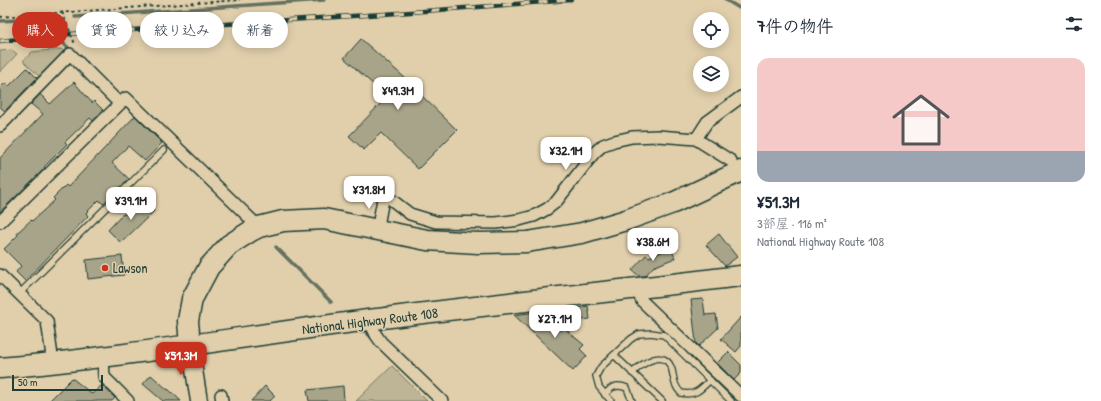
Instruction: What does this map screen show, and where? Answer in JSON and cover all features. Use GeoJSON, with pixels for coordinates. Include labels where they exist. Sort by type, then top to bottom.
{"type":"FeatureCollection","features":[{"type":"Feature","properties":{"kind":"highway"},"geometry":{"type":"LineString","coordinates":[[190,345],[188,322],[192,299],[210,267],[229,245],[260,227],[283,221],[324,219],[426,240],[478,243],[527,242],[582,233],[626,220],[673,203],[736,166]]}},
{"type":"Feature","properties":{"kind":"highway","name":"National Highway Route 108"},"geometry":{"type":"LineString","coordinates":[[0,368],[103,357],[369,320],[741,276]]}},
{"type":"Feature","properties":{"kind":"street"},"geometry":{"type":"LineString","coordinates":[[0,126],[70,54],[119,103]]}},
{"type":"Feature","properties":{"kind":"street"},"geometry":{"type":"LineString","coordinates":[[696,139],[707,122],[741,97]]}},
{"type":"Feature","properties":{"kind":"street"},"geometry":{"type":"LineString","coordinates":[[0,222],[119,103],[126,98],[260,227]]}},
{"type":"Feature","properties":{"kind":"street"},"geometry":{"type":"LineString","coordinates":[[377,231],[384,194],[410,214],[436,222],[496,223],[519,220],[534,216],[556,202],[594,153],[603,145],[632,137],[658,136],[696,139],[736,166]]}},
{"type":"Feature","properties":{"kind":"street"},"geometry":{"type":"LineString","coordinates":[[0,275],[47,322],[53,363]]}},
{"type":"Feature","properties":{"kind":"street"},"geometry":{"type":"LineString","coordinates":[[636,288],[642,301],[741,396]]}},
{"type":"Feature","properties":{"kind":"street"},"geometry":{"type":"LineString","coordinates":[[369,320],[376,336],[381,342],[442,401]]}},
{"type":"Feature","properties":{"kind":"street"},"geometry":{"type":"LineString","coordinates":[[190,345],[200,401]]}},
{"type":"Feature","properties":{"kind":"street"},"geometry":{"type":"LineString","coordinates":[[103,357],[104,377],[128,401]]}},
{"type":"Feature","properties":{"kind":"lane"},"geometry":{"type":"LineString","coordinates":[[19,294],[164,150]]}},
{"type":"Feature","properties":{"kind":"lane"},"geometry":{"type":"LineString","coordinates":[[611,401],[604,395],[596,376],[601,367],[631,339],[639,334],[651,333],[664,335],[710,380],[728,400]]}},
{"type":"Feature","properties":{"kind":"lane"},"geometry":{"type":"LineString","coordinates":[[614,354],[662,401]]}},
{"type":"Feature","properties":{"kind":"lane"},"geometry":{"type":"LineString","coordinates":[[632,373],[643,363],[653,359],[662,359],[668,363],[672,370],[676,387],[680,393],[689,395],[695,393],[710,380]]}},
{"type":"Feature","properties":{"kind":"lane"},"geometry":{"type":"LineString","coordinates":[[604,395],[609,388],[615,385],[623,386],[628,388],[632,401]]}},
{"type":"Feature","properties":{"kind":"lane"},"geometry":{"type":"LineString","coordinates":[[651,401],[656,395]]}},
{"type":"Feature","properties":{"kind":"path"},"geometry":{"type":"LineString","coordinates":[[0,17],[240,0]]}},
{"type":"Feature","properties":{"kind":"shaded area"},"geometry":{"type":"Polygon","coordinates":[[[61,49],[65,53],[41,78],[23,61],[32,52],[61,49]]]}},
{"type":"Feature","properties":{"kind":"shaded area"},"geometry":{"type":"Polygon","coordinates":[[[12,50],[17,54],[0,72],[0,51],[12,50]]]}},
{"type":"Feature","properties":{"kind":"shaded area"},"geometry":{"type":"Polygon","coordinates":[[[392,366],[427,401],[356,401],[392,366]]]}},
{"type":"Feature","properties":{"kind":"building"},"geometry":{"type":"Polygon","coordinates":[[[361,39],[423,94],[421,95],[457,130],[418,169],[381,133],[364,150],[349,136],[387,97],[344,58],[361,39]]]}},
{"type":"Feature","properties":{"kind":"building"},"geometry":{"type":"Polygon","coordinates":[[[27,68],[37,78],[5,111],[0,107],[0,88],[5,83],[9,86],[27,68]]]}},
{"type":"Feature","properties":{"kind":"building"},"geometry":{"type":"Polygon","coordinates":[[[74,82],[92,103],[94,101],[103,110],[93,121],[90,118],[65,142],[67,144],[44,167],[45,168],[0,212],[0,158],[43,114],[31,104],[40,94],[50,104],[74,82]]]}},
{"type":"Feature","properties":{"kind":"building"},"geometry":{"type":"Polygon","coordinates":[[[135,116],[162,143],[145,161],[128,146],[112,163],[129,179],[103,204],[99,200],[86,213],[88,216],[25,281],[16,272],[21,266],[4,249],[18,235],[17,233],[55,200],[53,198],[66,185],[68,187],[135,116]]]}},
{"type":"Feature","properties":{"kind":"building"},"geometry":{"type":"Polygon","coordinates":[[[140,198],[154,211],[121,243],[108,230],[140,198]]]}},
{"type":"Feature","properties":{"kind":"building"},"geometry":{"type":"Polygon","coordinates":[[[719,234],[737,257],[725,266],[706,245],[719,234]]]}},
{"type":"Feature","properties":{"kind":"building"},"geometry":{"type":"Polygon","coordinates":[[[671,248],[675,258],[653,267],[645,276],[639,276],[632,270],[646,255],[649,257],[671,248]]]}},
{"type":"Feature","properties":{"kind":"building","name":"Lawson"},"geometry":{"type":"Polygon","coordinates":[[[122,256],[124,275],[88,279],[86,260],[122,256]]]}},
{"type":"Feature","properties":{"kind":"building"},"geometry":{"type":"Polygon","coordinates":[[[703,299],[705,315],[716,314],[718,328],[699,346],[696,343],[691,300],[703,299]]]}},
{"type":"Feature","properties":{"kind":"building"},"geometry":{"type":"Polygon","coordinates":[[[588,306],[590,319],[576,321],[573,309],[588,306]]]}},
{"type":"Feature","properties":{"kind":"building"},"geometry":{"type":"Polygon","coordinates":[[[536,312],[549,327],[553,322],[561,331],[564,328],[584,345],[580,349],[587,356],[573,371],[514,315],[536,312]]]}},
{"type":"Feature","properties":{"kind":"building"},"geometry":{"type":"Polygon","coordinates":[[[741,317],[741,346],[736,352],[721,339],[741,317]]]}},
{"type":"Feature","properties":{"kind":"building"},"geometry":{"type":"Polygon","coordinates":[[[728,352],[741,365],[741,373],[734,380],[717,363],[728,352]]]}},
{"type":"Feature","properties":{"kind":"building"},"geometry":{"type":"Polygon","coordinates":[[[151,375],[181,401],[163,401],[143,384],[151,375]]]}},
{"type":"Feature","properties":{"kind":"building"},"geometry":{"type":"Polygon","coordinates":[[[72,378],[92,394],[102,385],[115,398],[112,401],[49,401],[72,378]]]}},
{"type":"Feature","properties":{"kind":"building"},"geometry":{"type":"Polygon","coordinates":[[[265,386],[275,396],[270,401],[251,401],[265,386]]]}},
{"type":"Feature","properties":{"kind":"building"},"geometry":{"type":"Polygon","coordinates":[[[343,386],[344,401],[309,401],[307,390],[343,386]]]}},
{"type":"Feature","properties":{"kind":"waterway"},"geometry":{"type":"LineString","coordinates":[[75,17],[324,0]]}},
{"type":"Feature","properties":{"kind":"waterway"},"geometry":{"type":"LineString","coordinates":[[726,0],[741,9]]}},
{"type":"Feature","properties":{"kind":"waterway"},"geometry":{"type":"LineString","coordinates":[[0,21],[12,20]]}},
{"type":"Feature","properties":{"kind":"waterway"},"geometry":{"type":"LineString","coordinates":[[68,47],[73,52]]}},
{"type":"Feature","properties":{"kind":"waterway"},"geometry":{"type":"LineString","coordinates":[[276,247],[331,302]]}},
{"type":"Feature","properties":{"kind":"waterway"},"geometry":{"type":"LineString","coordinates":[[366,332],[373,339]]}},
{"type":"Feature","properties":{"kind":"railway"},"geometry":{"type":"LineString","coordinates":[[0,41],[70,34],[384,14],[571,0]]}},
{"type":"Feature","properties":{"kind":"place","name":"Lawson"},"geometry":{"type":"Point","coordinates":[105,268]}}]}
